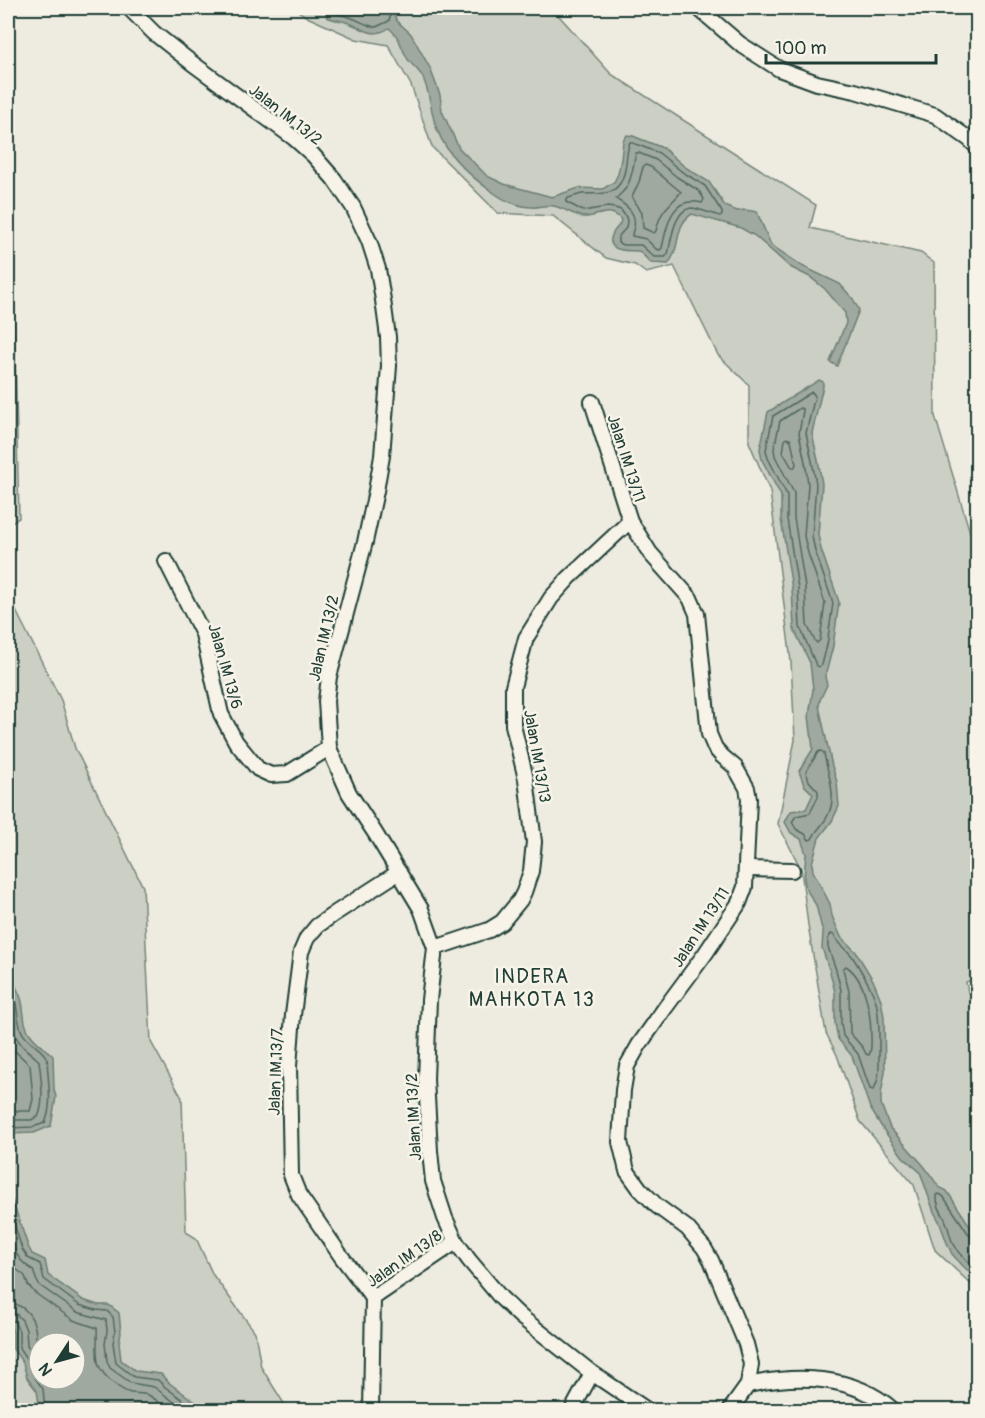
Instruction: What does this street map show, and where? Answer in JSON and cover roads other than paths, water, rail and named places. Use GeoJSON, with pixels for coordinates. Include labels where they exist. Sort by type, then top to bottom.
{"type":"FeatureCollection","features":[{"type":"Feature","properties":{"kind":"street","name":"Jalan IM 13/2"},"geometry":{"type":"LineString","coordinates":[[129,8],[154,33],[294,138],[313,156],[334,179],[353,207],[369,241],[378,269],[388,337],[389,366],[382,456],[365,542],[329,677],[326,701],[329,748],[349,793],[421,909],[435,948],[429,1000],[426,1079],[430,1151],[433,1181],[445,1218],[456,1242],[501,1298],[520,1317],[592,1373],[647,1410]]}},
{"type":"Feature","properties":{"kind":"street"},"geometry":{"type":"LineString","coordinates":[[698,8],[740,44],[779,69],[817,83],[855,91],[935,115],[978,148]]}},
{"type":"Feature","properties":{"kind":"street","name":"Jalan IM 13/11"},"geometry":{"type":"LineString","coordinates":[[592,402],[630,521],[650,553],[690,598],[697,614],[709,734],[715,748],[735,767],[747,788],[749,798],[745,887],[739,903],[645,1036],[627,1066],[620,1142],[627,1171],[640,1189],[657,1206],[687,1228],[711,1260],[746,1344],[750,1364],[748,1385]]}},
{"type":"Feature","properties":{"kind":"street","name":"Jalan IM 13/13"},"geometry":{"type":"LineString","coordinates":[[435,948],[489,930],[502,922],[524,892],[531,871],[534,842],[530,803],[513,725],[513,687],[526,638],[551,598],[568,578],[630,521]]}},
{"type":"Feature","properties":{"kind":"street","name":"Jalan IM 13/6"},"geometry":{"type":"LineString","coordinates":[[166,561],[203,634],[221,714],[236,742],[258,768],[271,775],[287,774],[329,748]]}},
{"type":"Feature","properties":{"kind":"street"},"geometry":{"type":"LineString","coordinates":[[746,869],[792,870]]}},
{"type":"Feature","properties":{"kind":"street","name":"Jalan IM 13/7"},"geometry":{"type":"LineString","coordinates":[[373,1298],[299,1195],[291,1175],[289,1066],[301,952],[307,938],[317,926],[333,914],[399,872]]}},
{"type":"Feature","properties":{"kind":"street","name":"Jalan IM 13/8"},"geometry":{"type":"LineString","coordinates":[[371,1410],[373,1298],[456,1242]]}},
{"type":"Feature","properties":{"kind":"street"},"geometry":{"type":"LineString","coordinates":[[573,1410],[592,1373]]}},
{"type":"Feature","properties":{"kind":"street"},"geometry":{"type":"LineString","coordinates":[[730,1410],[748,1385],[770,1380],[801,1379],[845,1384],[863,1391],[893,1410]]}},
{"type":"Feature","properties":{"kind":"water"},"geometry":{"type":"Polygon","coordinates":[[[324,8],[398,8],[395,17],[411,34],[430,68],[440,95],[442,111],[459,148],[487,176],[504,184],[552,197],[579,188],[603,189],[614,182],[618,174],[623,141],[627,135],[663,148],[685,167],[709,182],[725,206],[737,211],[757,212],[771,245],[804,267],[840,284],[859,310],[837,366],[830,362],[846,323],[845,313],[825,289],[810,277],[790,267],[755,236],[741,228],[692,214],[682,225],[675,251],[668,264],[651,263],[639,251],[618,249],[611,244],[613,233],[621,220],[612,213],[583,217],[554,206],[527,207],[504,199],[467,172],[443,143],[434,120],[424,81],[410,63],[393,32],[389,28],[372,33],[327,17],[324,8]]]}},
{"type":"Feature","properties":{"kind":"water"},"geometry":{"type":"Polygon","coordinates":[[[819,380],[823,382],[823,386],[812,433],[822,484],[818,535],[839,602],[833,646],[825,677],[827,685],[819,706],[837,782],[839,806],[832,821],[819,838],[812,863],[813,871],[830,904],[832,916],[841,937],[856,952],[873,980],[881,1000],[884,1017],[885,1072],[881,1104],[890,1128],[924,1166],[939,1187],[947,1191],[978,1237],[977,1279],[952,1254],[920,1172],[903,1157],[870,1108],[852,1056],[838,1039],[835,1023],[835,992],[822,948],[823,933],[816,905],[806,889],[804,879],[806,854],[801,839],[791,833],[785,822],[791,811],[806,809],[813,794],[804,785],[799,771],[813,749],[809,716],[813,689],[810,663],[794,629],[792,589],[781,519],[781,496],[762,460],[760,449],[768,412],[819,380]]]}},
{"type":"Feature","properties":{"kind":"water"},"geometry":{"type":"Polygon","coordinates":[[[8,972],[21,998],[28,1031],[53,1056],[56,1097],[51,1126],[34,1133],[8,1134],[8,972]]]}},
{"type":"Feature","properties":{"kind":"water"},"geometry":{"type":"Polygon","coordinates":[[[8,1188],[28,1246],[32,1254],[45,1260],[48,1275],[83,1300],[98,1305],[109,1305],[119,1313],[121,1360],[136,1371],[161,1374],[202,1410],[40,1410],[37,1391],[87,1391],[87,1331],[27,1331],[27,1378],[23,1363],[13,1349],[13,1333],[8,1320],[8,1188]]]}},
{"type":"Feature","properties":{"kind":"district","name":"INDERA MAHKOTA 13"},"geometry":{"type":"Point","coordinates":[532,988]}}]}
